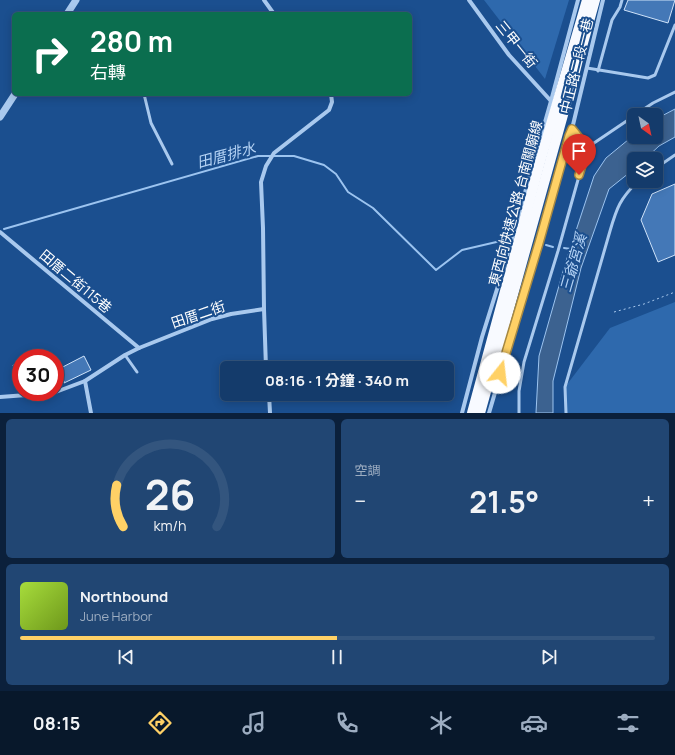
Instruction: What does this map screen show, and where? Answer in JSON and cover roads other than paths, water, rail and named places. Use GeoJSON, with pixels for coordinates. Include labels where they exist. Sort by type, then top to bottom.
{"type":"FeatureCollection","features":[{"type":"Feature","properties":{"kind":"highway","name":"東西向快速公路 台南關廟線"},"geometry":{"type":"LineString","coordinates":[[472,413],[540,162],[587,0]]}},
{"type":"Feature","properties":{"kind":"highway","name":"東西向快速公路 台南關廟線"},"geometry":{"type":"LineString","coordinates":[[480,413],[595,0]]}},
{"type":"Feature","properties":{"kind":"street"},"geometry":{"type":"LineString","coordinates":[[69,12],[76,0]]}},
{"type":"Feature","properties":{"kind":"street"},"geometry":{"type":"LineString","coordinates":[[264,0],[273,12]]}},
{"type":"Feature","properties":{"kind":"street","name":"三甲一街"},"geometry":{"type":"LineString","coordinates":[[469,0],[509,55],[551,101]]}},
{"type":"Feature","properties":{"kind":"street","name":"中正路二段一巷"},"geometry":{"type":"LineString","coordinates":[[462,413],[482,338],[551,101],[578,0]]}},
{"type":"Feature","properties":{"kind":"street","name":"中正路二段一巷"},"geometry":{"type":"LineString","coordinates":[[489,413],[572,129],[603,0]]}},
{"type":"Feature","properties":{"kind":"street"},"geometry":{"type":"LineString","coordinates":[[0,117],[14,96]]}},
{"type":"Feature","properties":{"kind":"street"},"geometry":{"type":"LineString","coordinates":[[266,361],[261,182],[266,166],[272,155],[329,110],[332,102],[331,96]]}},
{"type":"Feature","properties":{"kind":"street","name":"田厝二街115巷"},"geometry":{"type":"LineString","coordinates":[[0,232],[139,348]]}},
{"type":"Feature","properties":{"kind":"street","name":"田厝二街"},"geometry":{"type":"LineString","coordinates":[[0,397],[54,393],[85,381],[125,355],[139,348],[212,319],[231,314],[264,309]]}},
{"type":"Feature","properties":{"kind":"street"},"geometry":{"type":"LineString","coordinates":[[85,381],[91,413]]}},
{"type":"Feature","properties":{"kind":"street"},"geometry":{"type":"LineString","coordinates":[[269,401],[270,413]]}},
{"type":"Feature","properties":{"kind":"lane"},"geometry":{"type":"LineString","coordinates":[[598,70],[612,20],[620,7],[622,0]]}},
{"type":"Feature","properties":{"kind":"lane"},"geometry":{"type":"LineString","coordinates":[[587,68],[648,78],[655,75],[675,25]]}},
{"type":"Feature","properties":{"kind":"lane"},"geometry":{"type":"LineString","coordinates":[[646,108],[675,92]]}},
{"type":"Feature","properties":{"kind":"lane"},"geometry":{"type":"LineString","coordinates":[[144,96],[151,123],[172,164]]}},
{"type":"Feature","properties":{"kind":"lane"},"geometry":{"type":"LineString","coordinates":[[519,413],[519,391],[524,362],[558,251],[583,162],[594,143],[627,120]]}},
{"type":"Feature","properties":{"kind":"lane"},"geometry":{"type":"LineString","coordinates":[[572,129],[589,150]]}},
{"type":"Feature","properties":{"kind":"lane"},"geometry":{"type":"LineString","coordinates":[[663,163],[675,155]]}},
{"type":"Feature","properties":{"kind":"lane"},"geometry":{"type":"LineString","coordinates":[[566,413],[565,387],[610,231],[617,208],[624,195],[631,188]]}},
{"type":"Feature","properties":{"kind":"lane"},"geometry":{"type":"LineString","coordinates":[[125,355],[137,372]]}},
{"type":"Feature","properties":{"kind":"water"},"geometry":{"type":"Polygon","coordinates":[[[675,109],[675,137],[663,144],[663,115],[675,109]]]}},
{"type":"Feature","properties":{"kind":"water","name":"三爺宮溪"},"geometry":{"type":"Polygon","coordinates":[[[627,141],[627,144],[663,144],[653,152],[627,152],[627,175],[609,189],[581,268],[553,381],[553,413],[536,413],[539,356],[566,261],[594,176],[606,158],[627,141]]]}},
{"type":"Feature","properties":{"kind":"waterway","name":"田厝排水"},"geometry":{"type":"LineString","coordinates":[[4,229],[258,156],[294,156],[324,165],[336,174],[348,192],[373,208],[436,270],[462,250],[505,240]]}},
{"type":"Feature","properties":{"kind":"waterway","name":"田厝排水"},"geometry":{"type":"LineString","coordinates":[[546,245],[553,247]]}},
{"type":"Feature","properties":{"kind":"waterway","name":"田厝排水"},"geometry":{"type":"LineString","coordinates":[[564,248],[571,249]]}}]}
